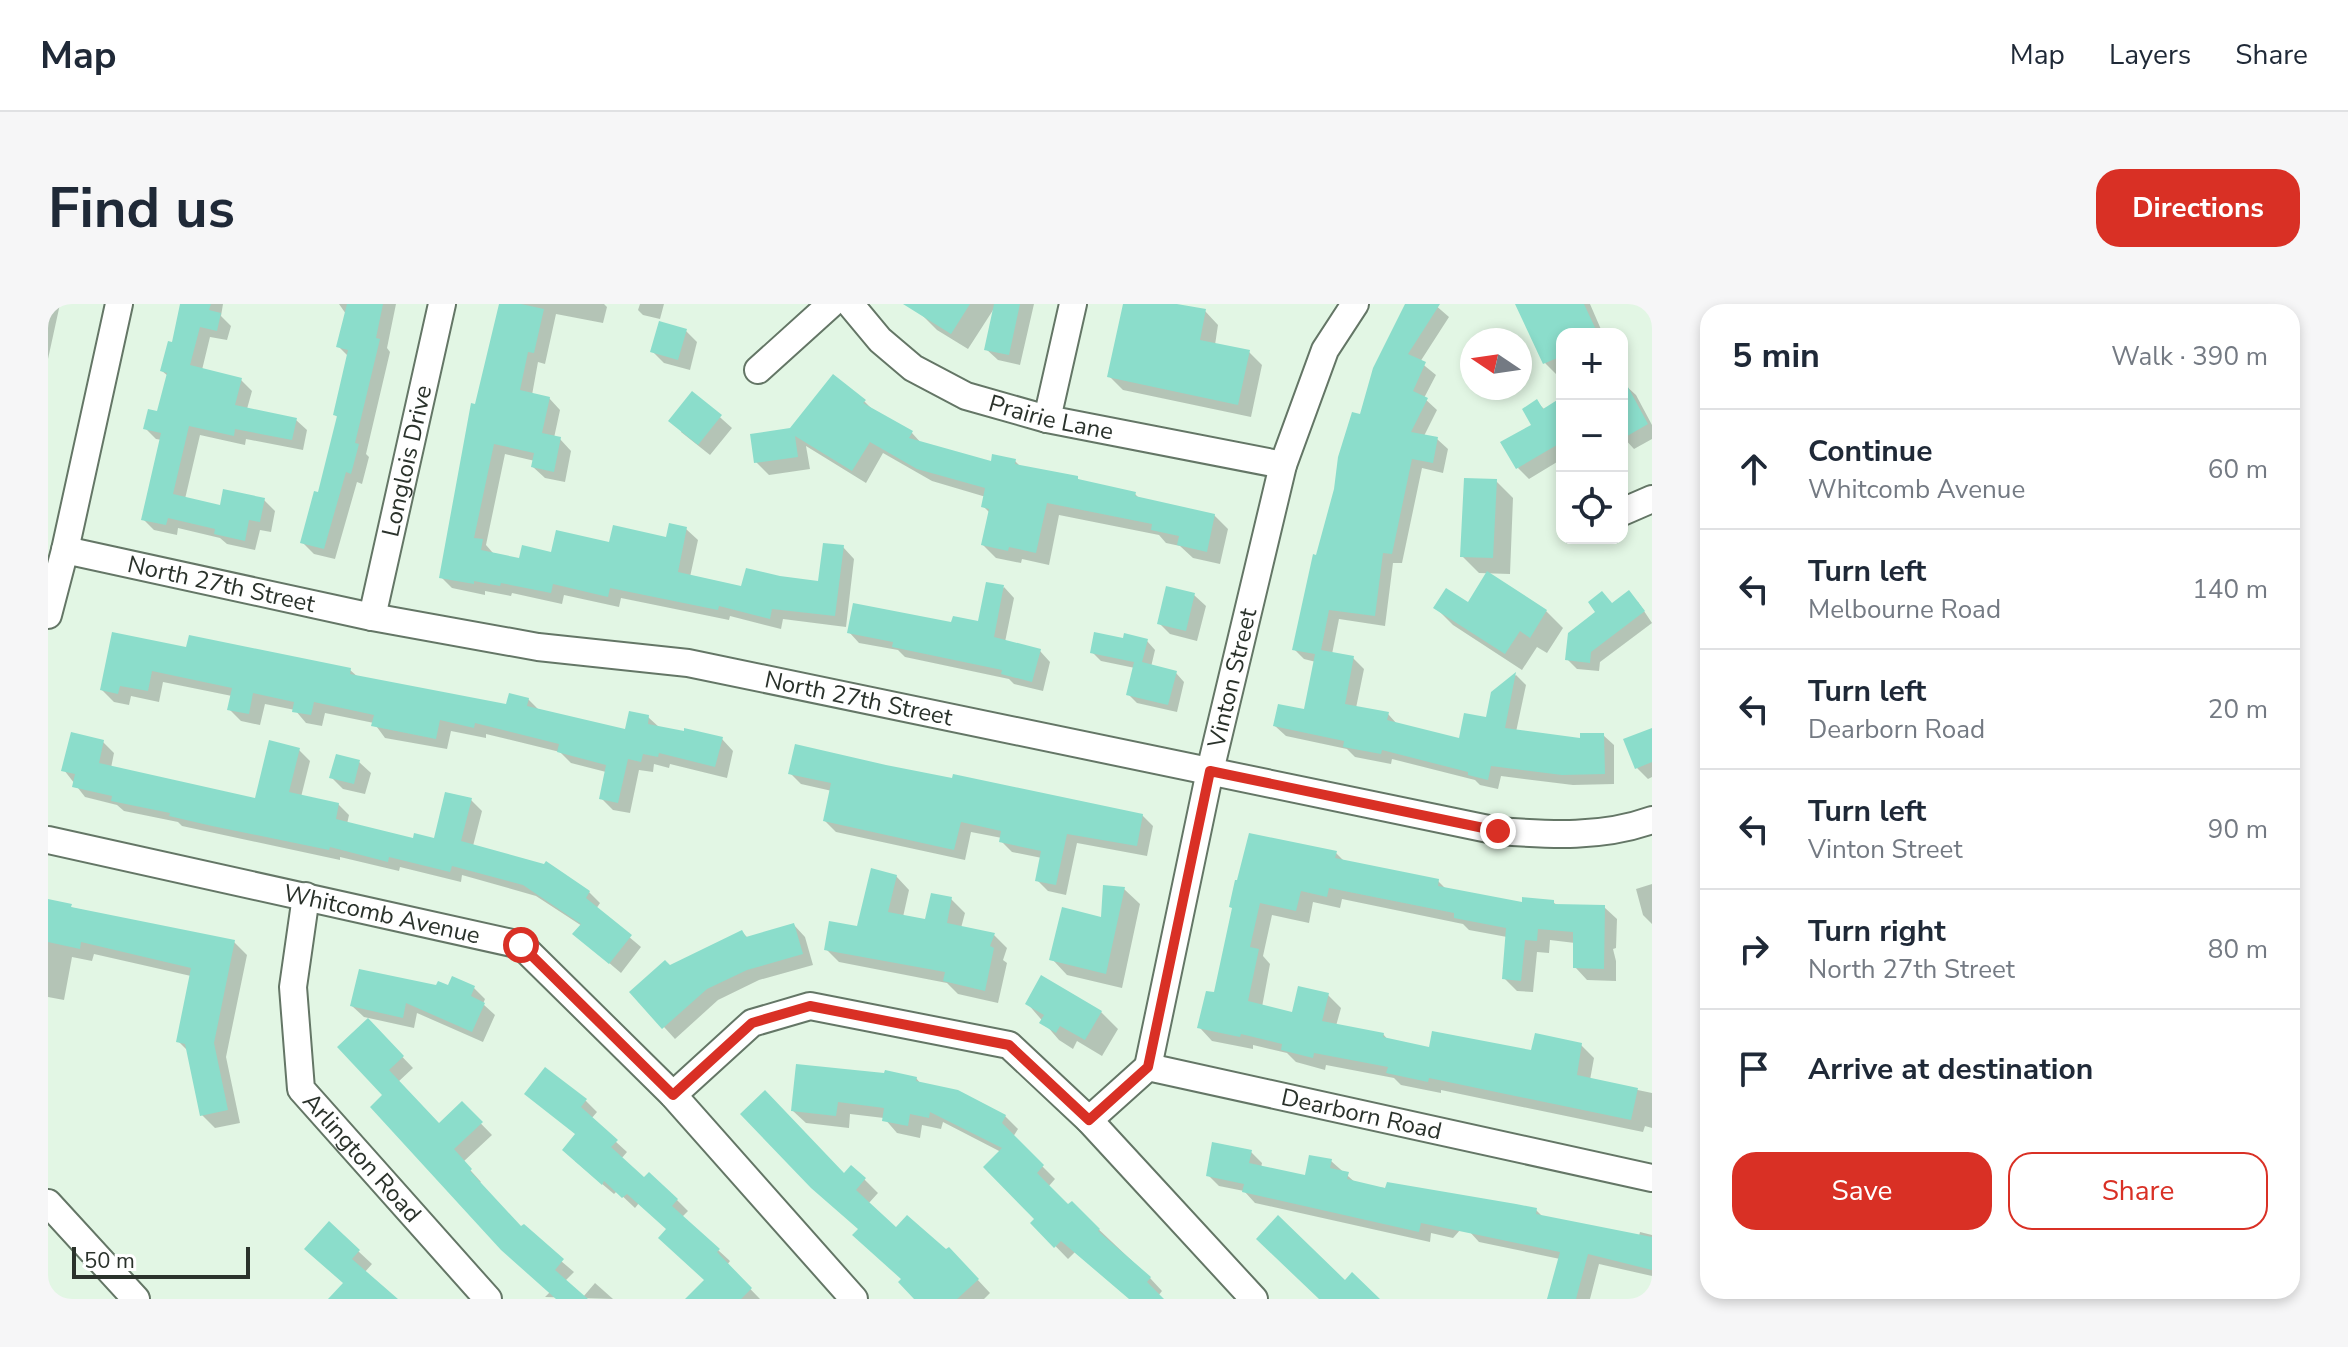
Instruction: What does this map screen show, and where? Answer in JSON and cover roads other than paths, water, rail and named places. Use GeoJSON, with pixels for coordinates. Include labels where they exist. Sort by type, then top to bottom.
{"type":"FeatureCollection","features":[{"type":"Feature","properties":{"kind":"street"},"geometry":{"type":"LineString","coordinates":[[48,614],[119,304]]}},
{"type":"Feature","properties":{"kind":"street","name":"Longlois Drive"},"geometry":{"type":"LineString","coordinates":[[372,617],[442,304]]}},
{"type":"Feature","properties":{"kind":"street"},"geometry":{"type":"LineString","coordinates":[[758,370],[831,304]]}},
{"type":"Feature","properties":{"kind":"street","name":"Prairie Lane"},"geometry":{"type":"LineString","coordinates":[[850,304],[880,340],[913,368],[966,396],[1047,419],[1283,465]]}},
{"type":"Feature","properties":{"kind":"street"},"geometry":{"type":"LineString","coordinates":[[1047,419],[1073,304]]}},
{"type":"Feature","properties":{"kind":"street","name":"Vinton Street"},"geometry":{"type":"LineString","coordinates":[[1148,1067],[1210,771],[1283,465],[1325,350],[1355,304]]}},
{"type":"Feature","properties":{"kind":"street"},"geometry":{"type":"LineString","coordinates":[[1628,509],[1652,499]]}},
{"type":"Feature","properties":{"kind":"street","name":"North 27th Street"},"geometry":{"type":"LineString","coordinates":[[65,550],[372,617],[538,647],[688,663],[1498,831],[1560,836],[1626,830],[1652,820]]}},
{"type":"Feature","properties":{"kind":"street","name":"Whitcomb Avenue"},"geometry":{"type":"LineString","coordinates":[[48,840],[521,945],[673,1095],[854,1299]]}},
{"type":"Feature","properties":{"kind":"street","name":"Arlington Road"},"geometry":{"type":"LineString","coordinates":[[306,896],[293,987],[301,1089],[488,1299]]}},
{"type":"Feature","properties":{"kind":"street"},"geometry":{"type":"LineString","coordinates":[[673,1095],[752,1023],[810,1006],[1009,1045],[1089,1120],[1254,1299]]}},
{"type":"Feature","properties":{"kind":"street"},"geometry":{"type":"LineString","coordinates":[[1089,1120],[1148,1067]]}},
{"type":"Feature","properties":{"kind":"street","name":"Dearborn Road"},"geometry":{"type":"LineString","coordinates":[[1148,1067],[1652,1178]]}},
{"type":"Feature","properties":{"kind":"street"},"geometry":{"type":"LineString","coordinates":[[48,1203],[136,1299]]}}]}
